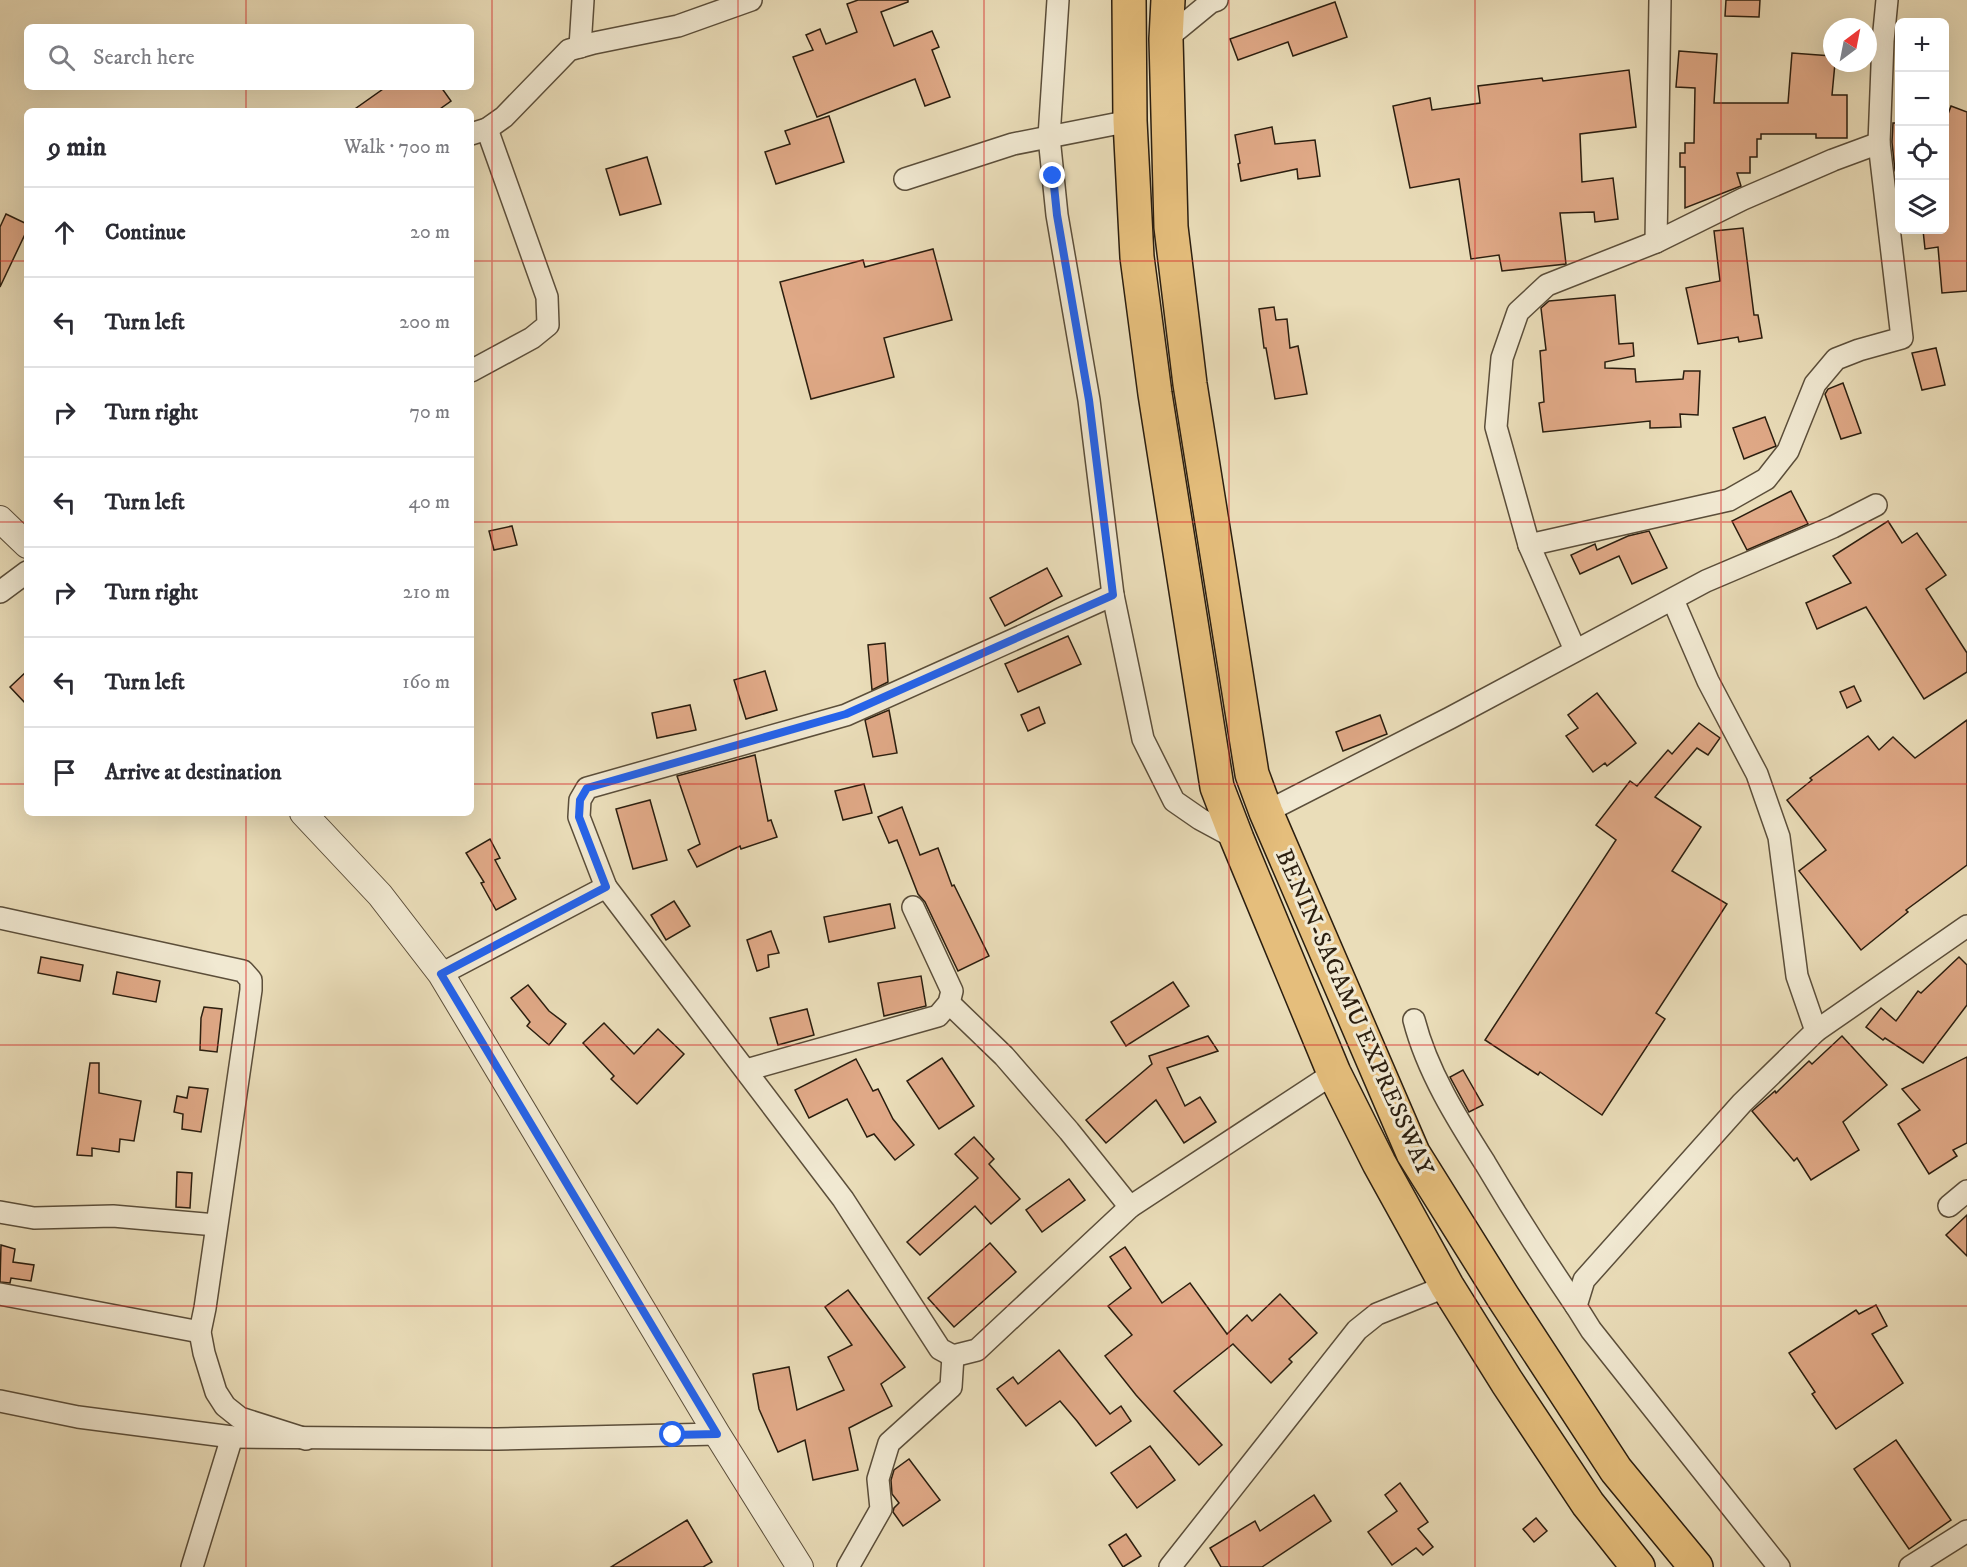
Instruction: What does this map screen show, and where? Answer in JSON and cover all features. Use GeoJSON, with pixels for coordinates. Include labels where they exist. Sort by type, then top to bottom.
{"type":"FeatureCollection","features":[{"type":"Feature","properties":{"kind":"highway","name":"BENIN-SAGAMU EXPRESSWAY"},"geometry":{"type":"LineString","coordinates":[[1129,0],[1130,121],[1137,256],[1155,394],[1218,787],[1237,839],[1334,1072],[1379,1163],[1447,1286],[1507,1382],[1588,1504],[1638,1567]]}},
{"type":"Feature","properties":{"kind":"highway","name":"BENIN-SAGAMU EXPRESSWAY"},"geometry":{"type":"LineString","coordinates":[[1168,0],[1166,39],[1171,227],[1190,384],[1252,774],[1266,812],[1413,1153],[1503,1297],[1616,1470],[1696,1567]]}},
{"type":"Feature","properties":{"kind":"street"},"geometry":{"type":"LineString","coordinates":[[580,46],[583,0]]}},
{"type":"Feature","properties":{"kind":"street"},"geometry":{"type":"LineString","coordinates":[[474,369],[532,338],[548,325],[546,297],[479,132],[504,117],[569,50],[678,26],[751,0]]}},
{"type":"Feature","properties":{"kind":"street"},"geometry":{"type":"LineString","coordinates":[[1058,0],[1049,136],[1057,215],[1089,400],[1113,595],[1143,739],[1174,801],[1200,819],[1237,839]]}},
{"type":"Feature","properties":{"kind":"street"},"geometry":{"type":"LineString","coordinates":[[1166,39],[1211,2],[1217,0]]}},
{"type":"Feature","properties":{"kind":"street"},"geometry":{"type":"LineString","coordinates":[[1656,242],[1660,0]]}},
{"type":"Feature","properties":{"kind":"street"},"geometry":{"type":"LineString","coordinates":[[1529,545],[1729,500],[1766,479],[1788,451],[1815,384],[1836,359],[1902,338],[1879,143],[1887,0]]}},
{"type":"Feature","properties":{"kind":"street"},"geometry":{"type":"LineString","coordinates":[[905,179],[1013,144],[1130,121]]}},
{"type":"Feature","properties":{"kind":"street"},"geometry":{"type":"LineString","coordinates":[[1575,650],[1529,545],[1496,427],[1502,358],[1518,312],[1547,285],[1656,242],[1743,199],[1879,143]]}},
{"type":"Feature","properties":{"kind":"street"},"geometry":{"type":"LineString","coordinates":[[1266,812],[1450,718],[1706,581],[1833,527],[1876,505]]}},
{"type":"Feature","properties":{"kind":"street"},"geometry":{"type":"LineString","coordinates":[[0,519],[24,542]]}},
{"type":"Feature","properties":{"kind":"street"},"geometry":{"type":"LineString","coordinates":[[0,592],[24,574]]}},
{"type":"Feature","properties":{"kind":"street"},"geometry":{"type":"LineString","coordinates":[[1113,595],[846,714],[587,788],[580,800],[579,817],[606,887],[843,1199],[940,1349],[953,1356],[977,1350],[1130,1207],[1334,1072]]}},
{"type":"Feature","properties":{"kind":"street"},"geometry":{"type":"LineString","coordinates":[[1673,600],[1708,681],[1757,774],[1779,837],[1797,976],[1816,1031]]}},
{"type":"Feature","properties":{"kind":"street"},"geometry":{"type":"LineString","coordinates":[[306,816],[380,895],[441,974],[717,1434],[800,1567]]}},
{"type":"Feature","properties":{"kind":"street"},"geometry":{"type":"LineString","coordinates":[[441,974],[606,887]]}},
{"type":"Feature","properties":{"kind":"street"},"geometry":{"type":"LineString","coordinates":[[746,1070],[938,1016],[949,1003],[952,991],[913,907]]}},
{"type":"Feature","properties":{"kind":"street"},"geometry":{"type":"LineString","coordinates":[[0,918],[243,971],[251,980],[200,1332],[216,1392],[225,1406],[240,1418],[306,1439]]}},
{"type":"Feature","properties":{"kind":"street"},"geometry":{"type":"LineString","coordinates":[[1576,1306],[1584,1280],[1742,1103],[1816,1031],[1967,926]]}},
{"type":"Feature","properties":{"kind":"street"},"geometry":{"type":"LineString","coordinates":[[949,1003],[1004,1056],[1069,1131],[1130,1207]]}},
{"type":"Feature","properties":{"kind":"street"},"geometry":{"type":"LineString","coordinates":[[1414,1020],[1420,1045],[1462,1127],[1536,1248],[1591,1330],[1779,1567]]}},
{"type":"Feature","properties":{"kind":"street"},"geometry":{"type":"LineString","coordinates":[[1949,1206],[1967,1191]]}},
{"type":"Feature","properties":{"kind":"street"},"geometry":{"type":"LineString","coordinates":[[0,1212],[34,1218],[113,1216],[216,1225]]}},
{"type":"Feature","properties":{"kind":"street"},"geometry":{"type":"LineString","coordinates":[[1170,1567],[1357,1329],[1377,1314],[1447,1286]]}},
{"type":"Feature","properties":{"kind":"street"},"geometry":{"type":"LineString","coordinates":[[0,1294],[200,1332]]}},
{"type":"Feature","properties":{"kind":"street"},"geometry":{"type":"LineString","coordinates":[[848,1567],[881,1509],[878,1479],[890,1443],[951,1387],[953,1356]]}},
{"type":"Feature","properties":{"kind":"street"},"geometry":{"type":"LineString","coordinates":[[0,1401],[78,1417],[232,1437],[497,1439],[717,1434]]}},
{"type":"Feature","properties":{"kind":"street"},"geometry":{"type":"LineString","coordinates":[[192,1567],[232,1437]]}},
{"type":"Feature","properties":{"kind":"street"},"geometry":{"type":"LineString","coordinates":[[1910,1567],[1967,1531]]}},
{"type":"Feature","properties":{"kind":"building"},"geometry":{"type":"Polygon","coordinates":[[[858,0],[908,0],[908,2],[881,12],[894,46],[932,31],[939,47],[932,50],[950,97],[925,106],[915,79],[817,117],[793,57],[813,50],[806,35],[820,29],[826,44],[857,32],[847,4],[858,0]]]}},
{"type":"Feature","properties":{"kind":"building"},"geometry":{"type":"Polygon","coordinates":[[[1726,0],[1760,0],[1759,17],[1725,16],[1726,0]]]}},
{"type":"Feature","properties":{"kind":"building"},"geometry":{"type":"Polygon","coordinates":[[[1335,2],[1347,37],[1293,56],[1288,42],[1238,60],[1230,39],[1335,2]]]}},
{"type":"Feature","properties":{"kind":"building"},"geometry":{"type":"Polygon","coordinates":[[[1679,51],[1717,54],[1714,103],[1788,103],[1792,53],[1823,55],[1823,72],[1834,72],[1832,95],[1847,95],[1847,138],[1816,138],[1816,134],[1761,134],[1761,139],[1757,139],[1757,157],[1750,157],[1750,173],[1737,173],[1741,186],[1685,208],[1685,167],[1680,167],[1680,153],[1685,153],[1685,143],[1694,143],[1695,88],[1676,87],[1679,51]]]}},
{"type":"Feature","properties":{"kind":"building"},"geometry":{"type":"Polygon","coordinates":[[[1629,70],[1636,127],[1580,134],[1582,182],[1613,178],[1618,219],[1595,222],[1594,212],[1560,213],[1566,264],[1502,271],[1499,255],[1471,259],[1459,179],[1410,188],[1393,106],[1430,98],[1432,110],[1480,103],[1478,86],[1542,78],[1543,81],[1629,70]]]}},
{"type":"Feature","properties":{"kind":"building"},"geometry":{"type":"Polygon","coordinates":[[[382,90],[443,90],[451,101],[441,108],[356,108],[382,90]]]}},
{"type":"Feature","properties":{"kind":"building"},"geometry":{"type":"Polygon","coordinates":[[[1951,106],[1967,112],[1967,291],[1942,293],[1938,247],[1925,249],[1923,234],[1949,234],[1949,111],[1951,106]]]}},
{"type":"Feature","properties":{"kind":"building"},"geometry":{"type":"Polygon","coordinates":[[[829,116],[844,162],[776,184],[765,152],[790,144],[785,131],[829,116]]]}},
{"type":"Feature","properties":{"kind":"building"},"geometry":{"type":"Polygon","coordinates":[[[1893,123],[1895,123],[1895,171],[1893,123]]]}},
{"type":"Feature","properties":{"kind":"building"},"geometry":{"type":"Polygon","coordinates":[[[1272,127],[1275,144],[1315,140],[1320,176],[1298,179],[1297,169],[1241,181],[1235,135],[1272,127]]]}},
{"type":"Feature","properties":{"kind":"building"},"geometry":{"type":"Polygon","coordinates":[[[647,157],[661,204],[620,215],[606,169],[647,157]]]}},
{"type":"Feature","properties":{"kind":"building"},"geometry":{"type":"Polygon","coordinates":[[[6,214],[24,223],[24,236],[0,287],[0,227],[6,214]]]}},
{"type":"Feature","properties":{"kind":"building"},"geometry":{"type":"Polygon","coordinates":[[[1743,228],[1754,315],[1758,315],[1762,338],[1739,342],[1738,337],[1698,344],[1686,288],[1720,281],[1714,231],[1743,228]]]}},
{"type":"Feature","properties":{"kind":"building"},"geometry":{"type":"Polygon","coordinates":[[[933,249],[952,320],[884,338],[894,377],[811,399],[780,282],[863,260],[865,267],[933,249]]]}},
{"type":"Feature","properties":{"kind":"building"},"geometry":{"type":"Polygon","coordinates":[[[1615,295],[1619,344],[1633,343],[1634,356],[1605,362],[1605,368],[1635,369],[1636,382],[1683,379],[1684,371],[1700,371],[1698,415],[1680,414],[1681,427],[1650,428],[1650,421],[1543,432],[1539,403],[1544,402],[1540,351],[1546,350],[1541,308],[1549,301],[1615,295]]]}},
{"type":"Feature","properties":{"kind":"building"},"geometry":{"type":"Polygon","coordinates":[[[1274,307],[1276,320],[1287,319],[1290,348],[1298,346],[1307,394],[1275,399],[1266,348],[1264,348],[1259,309],[1274,307]]]}},
{"type":"Feature","properties":{"kind":"building"},"geometry":{"type":"Polygon","coordinates":[[[1936,348],[1945,385],[1922,390],[1912,353],[1936,348]]]}},
{"type":"Feature","properties":{"kind":"building"},"geometry":{"type":"Polygon","coordinates":[[[1843,383],[1861,433],[1841,439],[1825,394],[1828,389],[1843,383]]]}},
{"type":"Feature","properties":{"kind":"building"},"geometry":{"type":"Polygon","coordinates":[[[1765,417],[1776,446],[1744,459],[1733,428],[1765,417]]]}},
{"type":"Feature","properties":{"kind":"building"},"geometry":{"type":"Polygon","coordinates":[[[1791,491],[1808,524],[1747,550],[1732,521],[1791,491]]]}},
{"type":"Feature","properties":{"kind":"building"},"geometry":{"type":"Polygon","coordinates":[[[1888,521],[1902,543],[1917,533],[1946,575],[1926,589],[1967,653],[1967,672],[1924,699],[1866,607],[1817,629],[1806,603],[1851,583],[1833,556],[1888,521]]]}},
{"type":"Feature","properties":{"kind":"building"},"geometry":{"type":"Polygon","coordinates":[[[512,526],[517,545],[494,550],[489,531],[512,526]]]}},
{"type":"Feature","properties":{"kind":"building"},"geometry":{"type":"Polygon","coordinates":[[[1649,531],[1667,568],[1632,584],[1619,556],[1580,574],[1571,555],[1595,544],[1597,550],[1628,536],[1649,531]]]}},
{"type":"Feature","properties":{"kind":"building"},"geometry":{"type":"Polygon","coordinates":[[[1047,568],[1062,596],[1005,626],[990,598],[1047,568]]]}},
{"type":"Feature","properties":{"kind":"building"},"geometry":{"type":"Polygon","coordinates":[[[1068,636],[1081,664],[1018,692],[1005,664],[1068,636]]]}},
{"type":"Feature","properties":{"kind":"building"},"geometry":{"type":"Polygon","coordinates":[[[885,643],[888,682],[872,690],[868,645],[885,643]]]}},
{"type":"Feature","properties":{"kind":"building"},"geometry":{"type":"Polygon","coordinates":[[[765,671],[777,710],[746,719],[734,680],[765,671]]]}},
{"type":"Feature","properties":{"kind":"building"},"geometry":{"type":"Polygon","coordinates":[[[24,674],[24,702],[10,687],[24,674]]]}},
{"type":"Feature","properties":{"kind":"building"},"geometry":{"type":"Polygon","coordinates":[[[1854,686],[1861,701],[1847,708],[1840,692],[1854,686]]]}},
{"type":"Feature","properties":{"kind":"building"},"geometry":{"type":"Polygon","coordinates":[[[1597,693],[1636,743],[1607,766],[1605,763],[1593,772],[1566,736],[1578,728],[1568,715],[1597,693]]]}},
{"type":"Feature","properties":{"kind":"building"},"geometry":{"type":"Polygon","coordinates":[[[690,705],[696,730],[657,738],[652,713],[690,705]]]}},
{"type":"Feature","properties":{"kind":"building"},"geometry":{"type":"Polygon","coordinates":[[[1039,707],[1045,723],[1028,731],[1021,715],[1039,707]]]}},
{"type":"Feature","properties":{"kind":"building"},"geometry":{"type":"Polygon","coordinates":[[[889,710],[897,753],[873,757],[865,720],[889,710]]]}},
{"type":"Feature","properties":{"kind":"building"},"geometry":{"type":"Polygon","coordinates":[[[1380,715],[1387,734],[1343,751],[1336,732],[1380,715]]]}},
{"type":"Feature","properties":{"kind":"building"},"geometry":{"type":"Polygon","coordinates":[[[1967,720],[1967,865],[1906,910],[1908,912],[1861,950],[1799,871],[1826,850],[1787,800],[1812,780],[1810,778],[1868,736],[1879,750],[1893,737],[1915,758],[1967,720]]]}},
{"type":"Feature","properties":{"kind":"building"},"geometry":{"type":"Polygon","coordinates":[[[1699,723],[1720,738],[1708,755],[1697,748],[1655,797],[1701,827],[1672,871],[1727,904],[1656,1013],[1665,1019],[1602,1115],[1540,1072],[1538,1075],[1485,1040],[1616,840],[1596,825],[1630,781],[1637,786],[1668,750],[1672,754],[1699,723]]]}},
{"type":"Feature","properties":{"kind":"building"},"geometry":{"type":"Polygon","coordinates":[[[755,755],[768,821],[771,820],[777,837],[741,849],[740,846],[697,867],[688,850],[700,844],[677,776],[755,755]]]}},
{"type":"Feature","properties":{"kind":"building"},"geometry":{"type":"Polygon","coordinates":[[[864,784],[872,813],[843,820],[835,791],[864,784]]]}},
{"type":"Feature","properties":{"kind":"building"},"geometry":{"type":"Polygon","coordinates":[[[650,800],[667,860],[633,869],[616,809],[650,800]]]}},
{"type":"Feature","properties":{"kind":"building"},"geometry":{"type":"Polygon","coordinates":[[[902,807],[920,855],[938,848],[952,886],[954,885],[989,956],[958,971],[925,902],[918,894],[897,840],[889,843],[878,817],[902,807]]]}},
{"type":"Feature","properties":{"kind":"building"},"geometry":{"type":"Polygon","coordinates":[[[490,839],[500,858],[495,860],[516,899],[496,910],[481,883],[484,882],[466,853],[490,839]]]}},
{"type":"Feature","properties":{"kind":"building"},"geometry":{"type":"Polygon","coordinates":[[[674,901],[690,926],[666,940],[651,915],[674,901]]]}},
{"type":"Feature","properties":{"kind":"building"},"geometry":{"type":"Polygon","coordinates":[[[890,904],[895,928],[829,942],[824,917],[890,904]]]}},
{"type":"Feature","properties":{"kind":"building"},"geometry":{"type":"Polygon","coordinates":[[[771,931],[779,953],[768,955],[769,967],[757,971],[747,940],[771,931]]]}},
{"type":"Feature","properties":{"kind":"building"},"geometry":{"type":"Polygon","coordinates":[[[41,957],[83,965],[80,981],[38,973],[41,957]]]}},
{"type":"Feature","properties":{"kind":"building"},"geometry":{"type":"Polygon","coordinates":[[[1959,957],[1967,965],[1967,1005],[1923,1063],[1885,1038],[1883,1040],[1866,1027],[1881,1008],[1896,1021],[1918,991],[1921,993],[1959,957]]]}},
{"type":"Feature","properties":{"kind":"building"},"geometry":{"type":"Polygon","coordinates":[[[117,972],[160,981],[156,1002],[113,994],[117,972]]]}},
{"type":"Feature","properties":{"kind":"building"},"geometry":{"type":"Polygon","coordinates":[[[921,976],[926,1006],[884,1016],[878,983],[921,976]]]}},
{"type":"Feature","properties":{"kind":"building"},"geometry":{"type":"Polygon","coordinates":[[[1173,982],[1189,1006],[1126,1046],[1111,1022],[1173,982]]]}},
{"type":"Feature","properties":{"kind":"building"},"geometry":{"type":"Polygon","coordinates":[[[528,985],[549,1011],[566,1024],[549,1045],[527,1026],[530,1022],[511,998],[528,985]]]}},
{"type":"Feature","properties":{"kind":"building"},"geometry":{"type":"Polygon","coordinates":[[[204,1007],[222,1009],[217,1052],[200,1050],[201,1018],[204,1007]]]}},
{"type":"Feature","properties":{"kind":"building"},"geometry":{"type":"Polygon","coordinates":[[[807,1009],[814,1035],[778,1045],[770,1018],[807,1009]]]}},
{"type":"Feature","properties":{"kind":"building"},"geometry":{"type":"Polygon","coordinates":[[[604,1023],[634,1054],[658,1029],[684,1054],[637,1104],[611,1079],[614,1076],[583,1043],[604,1023]]]}},
{"type":"Feature","properties":{"kind":"building"},"geometry":{"type":"Polygon","coordinates":[[[1208,1036],[1218,1051],[1167,1068],[1185,1106],[1200,1097],[1216,1122],[1184,1143],[1156,1100],[1106,1143],[1086,1120],[1152,1064],[1149,1056],[1208,1036]]]}},
{"type":"Feature","properties":{"kind":"building"},"geometry":{"type":"Polygon","coordinates":[[[1842,1036],[1887,1085],[1843,1122],[1859,1150],[1811,1180],[1797,1158],[1794,1161],[1752,1111],[1775,1091],[1776,1093],[1809,1061],[1812,1064],[1842,1036]]]}},
{"type":"Feature","properties":{"kind":"building"},"geometry":{"type":"Polygon","coordinates":[[[1967,1057],[1967,1143],[1953,1150],[1957,1156],[1929,1174],[1898,1124],[1920,1110],[1902,1089],[1967,1057]]]}},
{"type":"Feature","properties":{"kind":"building"},"geometry":{"type":"Polygon","coordinates":[[[942,1058],[974,1106],[939,1129],[907,1081],[942,1058]]]}},
{"type":"Feature","properties":{"kind":"building"},"geometry":{"type":"Polygon","coordinates":[[[856,1059],[873,1091],[878,1089],[893,1119],[914,1145],[895,1160],[874,1134],[867,1137],[847,1099],[809,1118],[795,1090],[856,1059]]]}},
{"type":"Feature","properties":{"kind":"building"},"geometry":{"type":"Polygon","coordinates":[[[90,1063],[99,1063],[99,1093],[141,1101],[134,1141],[120,1139],[119,1152],[92,1148],[92,1156],[77,1155],[90,1063]]]}},
{"type":"Feature","properties":{"kind":"building"},"geometry":{"type":"Polygon","coordinates":[[[1463,1070],[1483,1105],[1469,1112],[1450,1077],[1463,1070]]]}},
{"type":"Feature","properties":{"kind":"building"},"geometry":{"type":"Polygon","coordinates":[[[189,1087],[208,1089],[201,1132],[182,1129],[183,1114],[174,1112],[177,1096],[187,1098],[189,1087]]]}},
{"type":"Feature","properties":{"kind":"building"},"geometry":{"type":"Polygon","coordinates":[[[974,1137],[994,1159],[989,1164],[1020,1199],[991,1224],[975,1206],[920,1255],[907,1242],[978,1178],[955,1154],[974,1137]]]}},
{"type":"Feature","properties":{"kind":"building"},"geometry":{"type":"Polygon","coordinates":[[[177,1172],[192,1173],[190,1208],[176,1207],[177,1172]]]}},
{"type":"Feature","properties":{"kind":"building"},"geometry":{"type":"Polygon","coordinates":[[[1069,1179],[1085,1200],[1042,1232],[1026,1210],[1069,1179]]]}},
{"type":"Feature","properties":{"kind":"building"},"geometry":{"type":"Polygon","coordinates":[[[1967,1215],[1967,1256],[1946,1235],[1967,1215]]]}},
{"type":"Feature","properties":{"kind":"building"},"geometry":{"type":"Polygon","coordinates":[[[990,1243],[1016,1272],[954,1327],[928,1298],[990,1243]]]}},
{"type":"Feature","properties":{"kind":"building"},"geometry":{"type":"Polygon","coordinates":[[[1,1245],[15,1249],[13,1262],[34,1265],[31,1281],[11,1278],[10,1283],[0,1282],[1,1245]]]}},
{"type":"Feature","properties":{"kind":"building"},"geometry":{"type":"Polygon","coordinates":[[[1125,1247],[1162,1303],[1190,1283],[1227,1334],[1247,1315],[1252,1321],[1280,1294],[1317,1333],[1289,1359],[1292,1362],[1271,1383],[1233,1344],[1174,1391],[1222,1445],[1199,1465],[1136,1395],[1105,1356],[1132,1335],[1108,1306],[1131,1288],[1110,1257],[1125,1247]]]}},
{"type":"Feature","properties":{"kind":"building"},"geometry":{"type":"Polygon","coordinates":[[[848,1290],[905,1367],[881,1384],[892,1406],[849,1428],[858,1470],[813,1480],[805,1440],[778,1452],[759,1409],[753,1374],[789,1367],[797,1410],[844,1390],[828,1357],[852,1345],[825,1307],[848,1290]]]}},
{"type":"Feature","properties":{"kind":"building"},"geometry":{"type":"Polygon","coordinates":[[[1876,1305],[1887,1326],[1872,1334],[1903,1383],[1836,1429],[1812,1394],[1815,1392],[1789,1353],[1856,1310],[1859,1314],[1876,1305]]]}},
{"type":"Feature","properties":{"kind":"building"},"geometry":{"type":"Polygon","coordinates":[[[1059,1350],[1110,1414],[1121,1406],[1131,1421],[1096,1446],[1060,1401],[1026,1426],[997,1389],[1013,1377],[1018,1384],[1059,1350]]]}},
{"type":"Feature","properties":{"kind":"building"},"geometry":{"type":"Polygon","coordinates":[[[1896,1440],[1951,1520],[1909,1549],[1854,1469],[1896,1440]]]}},
{"type":"Feature","properties":{"kind":"building"},"geometry":{"type":"Polygon","coordinates":[[[1150,1446],[1175,1480],[1137,1508],[1111,1473],[1150,1446]]]}},
{"type":"Feature","properties":{"kind":"building"},"geometry":{"type":"Polygon","coordinates":[[[909,1459],[940,1500],[903,1526],[893,1512],[899,1503],[892,1494],[891,1480],[894,1470],[909,1459]]]}},
{"type":"Feature","properties":{"kind":"building"},"geometry":{"type":"Polygon","coordinates":[[[1400,1483],[1428,1522],[1418,1529],[1433,1547],[1423,1555],[1416,1548],[1392,1565],[1368,1532],[1397,1511],[1385,1495],[1400,1483]]]}},
{"type":"Feature","properties":{"kind":"building"},"geometry":{"type":"Polygon","coordinates":[[[1314,1495],[1331,1521],[1262,1567],[1221,1567],[1210,1548],[1255,1521],[1260,1531],[1314,1495]]]}},
{"type":"Feature","properties":{"kind":"building"},"geometry":{"type":"Polygon","coordinates":[[[1536,1518],[1547,1531],[1534,1542],[1523,1529],[1536,1518]]]}},
{"type":"Feature","properties":{"kind":"building"},"geometry":{"type":"Polygon","coordinates":[[[687,1520],[712,1562],[703,1567],[611,1567],[687,1520]]]}},
{"type":"Feature","properties":{"kind":"building"},"geometry":{"type":"Polygon","coordinates":[[[1126,1534],[1141,1556],[1123,1567],[1109,1545],[1126,1534]]]}},
{"type":"Feature","properties":{"kind":"route"},"geometry":{"type":"LineString","coordinates":[[673,1435],[717,1434],[441,974],[606,887],[579,817],[580,800],[587,788],[846,714],[1113,595],[1089,400],[1057,215],[1053,176]]}}]}
